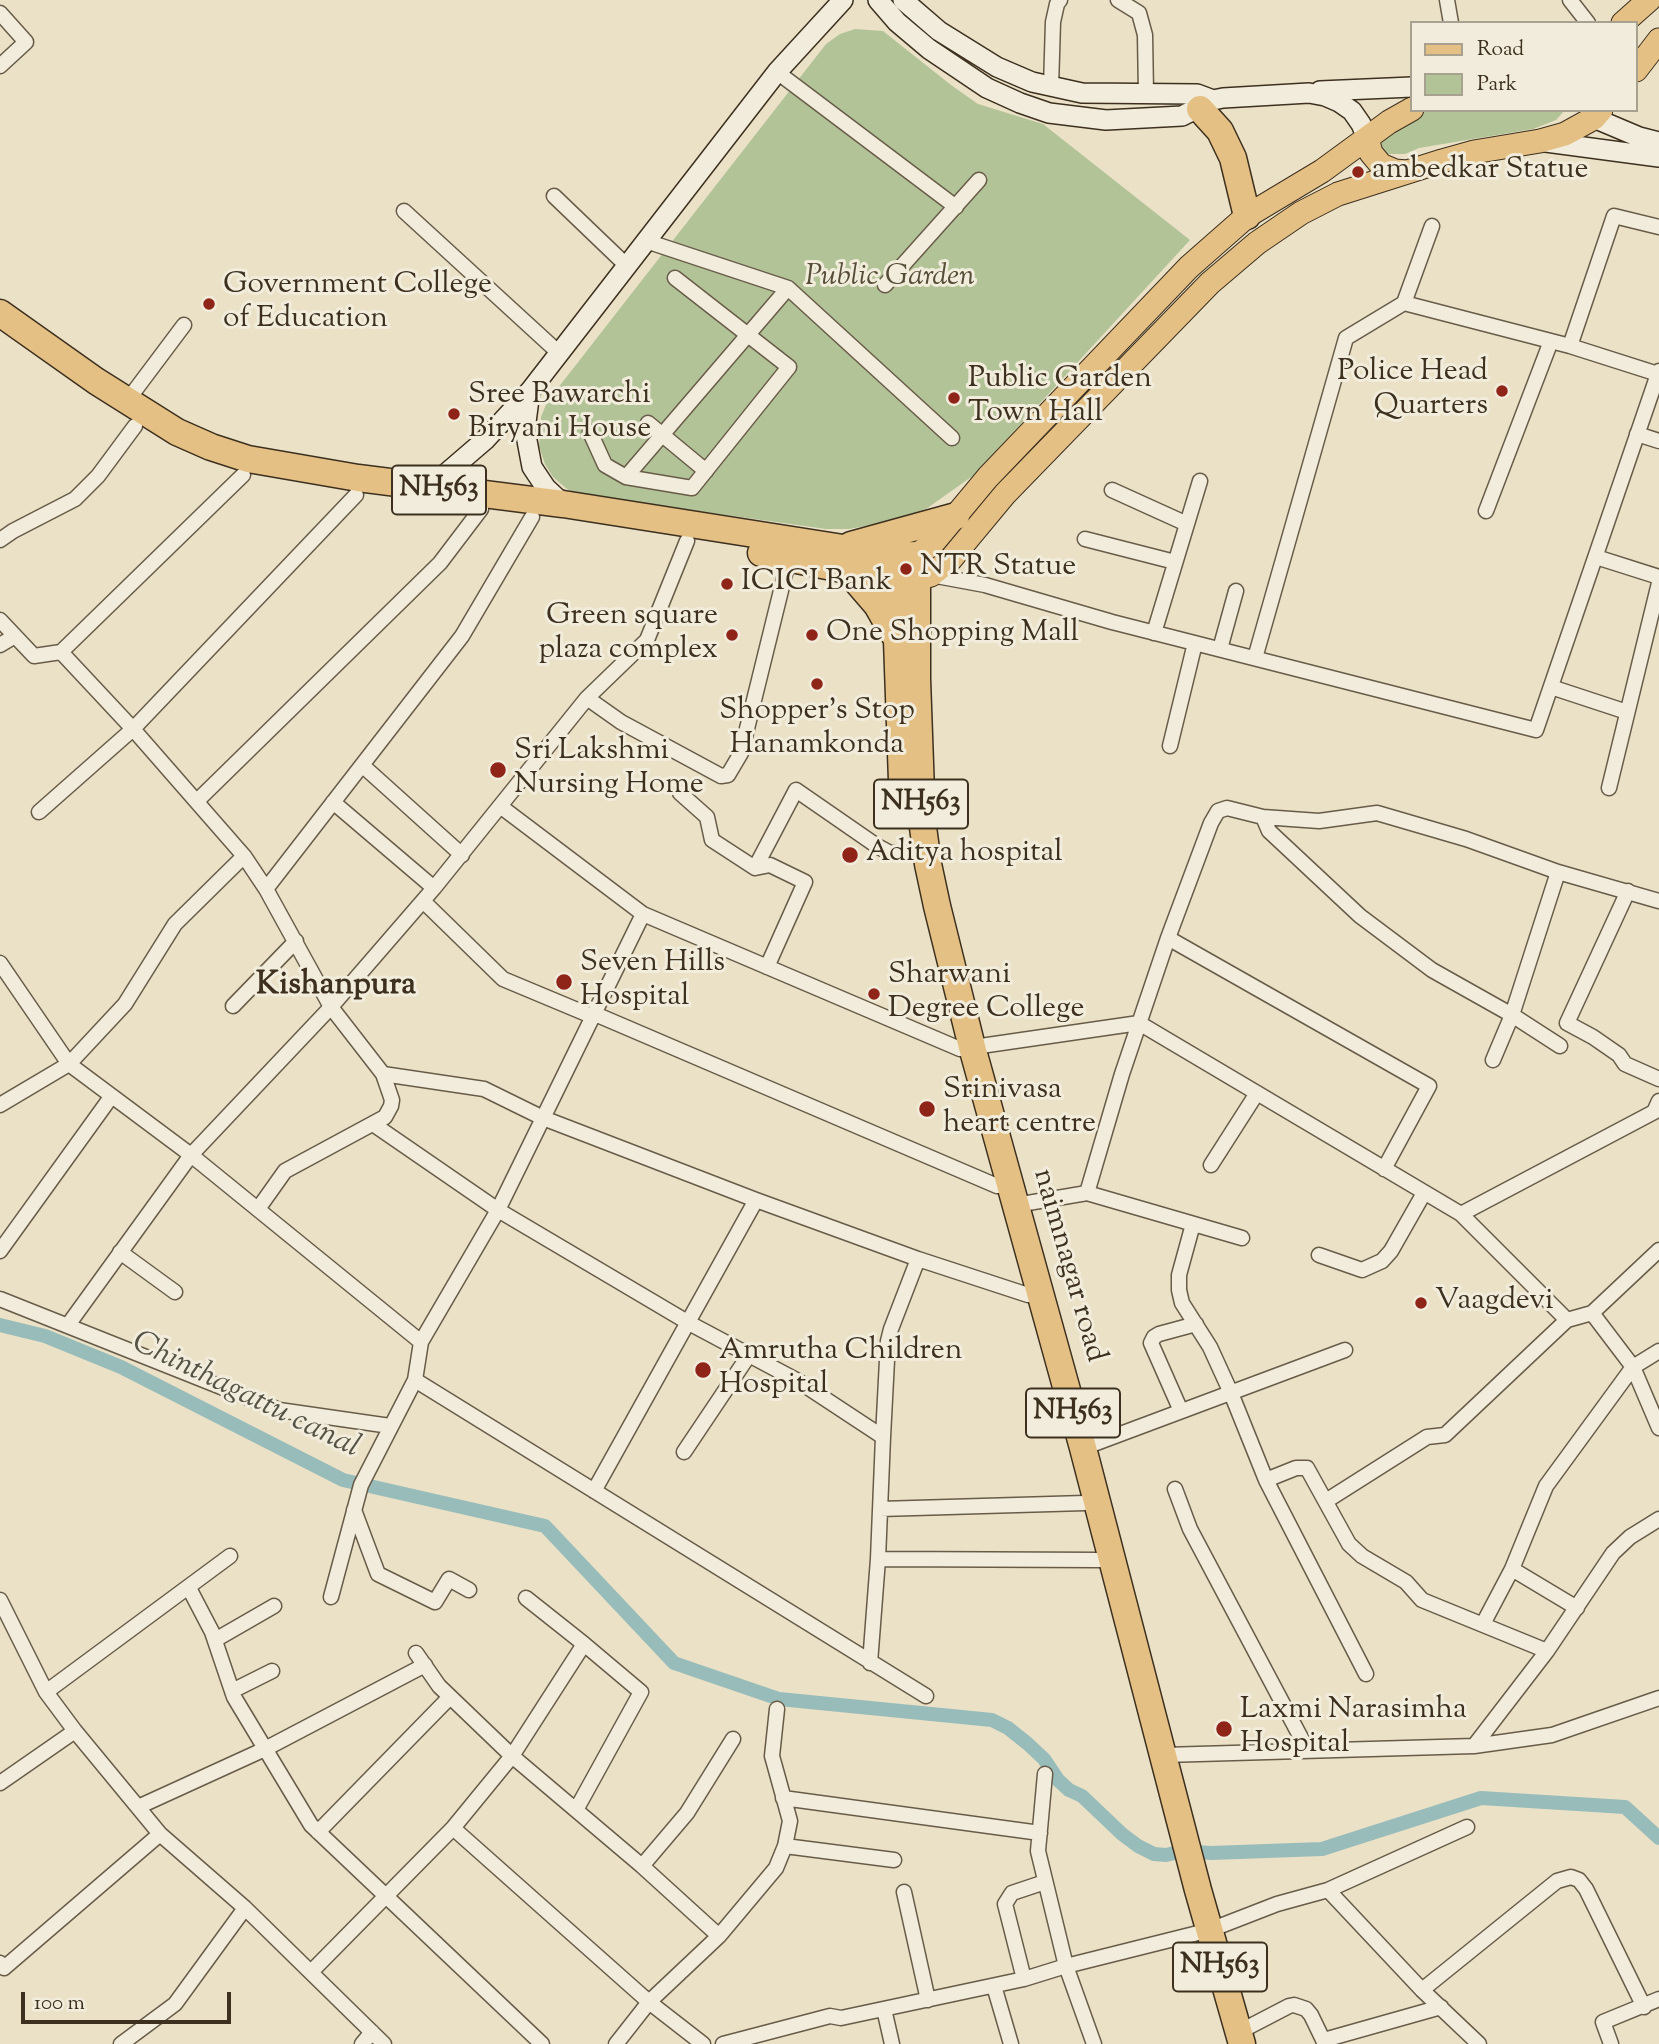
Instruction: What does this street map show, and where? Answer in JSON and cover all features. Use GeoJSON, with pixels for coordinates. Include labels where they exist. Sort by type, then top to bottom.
{"type":"FeatureCollection","features":[{"type":"Feature","properties":{"kind":"highway"},"geometry":{"type":"LineString","coordinates":[[1206,104],[1233,158],[1247,216]]}},
{"type":"Feature","properties":{"kind":"highway","name":"NH563"},"geometry":{"type":"LineString","coordinates":[[0,313],[131,414],[169,447],[243,474],[356,495],[532,516],[789,558],[845,558]]}},
{"type":"Feature","properties":{"kind":"highway","name":"NH563"},"geometry":{"type":"LineString","coordinates":[[0,333],[131,414],[248,459],[428,489],[563,504],[910,569],[896,637],[902,789],[909,853],[922,911],[966,1048],[997,1186],[1100,1560],[1166,1782],[1190,1879],[1236,2040]]}},
{"type":"Feature","properties":{"kind":"highway"},"geometry":{"type":"LineString","coordinates":[[896,637],[845,558],[956,516]]}},
{"type":"Feature","properties":{"kind":"highway","name":"naimnagar road"},"geometry":{"type":"LineString","coordinates":[[910,569],[922,820],[966,1048],[1016,1205],[1083,1448],[1164,1755],[1166,1782]]}},
{"type":"Feature","properties":{"kind":"main road"},"geometry":{"type":"LineString","coordinates":[[1625,21],[1649,0]]}},
{"type":"Feature","properties":{"kind":"main road"},"geometry":{"type":"LineString","coordinates":[[1638,67],[1659,40]]}},
{"type":"Feature","properties":{"kind":"main road"},"geometry":{"type":"LineString","coordinates":[[910,569],[988,477],[1189,267],[1247,216],[1322,171],[1389,122],[1410,110]]}},
{"type":"Feature","properties":{"kind":"main road"},"geometry":{"type":"LineString","coordinates":[[910,569],[951,559],[1005,494],[1210,283],[1257,243],[1301,213],[1338,194],[1474,152],[1565,134],[1598,114]]}},
{"type":"Feature","properties":{"kind":"main road"},"geometry":{"type":"LineString","coordinates":[[1367,138],[1371,153],[1381,165],[1395,172],[1410,172]]}},
{"type":"Feature","properties":{"kind":"street"},"geometry":{"type":"LineString","coordinates":[[428,489],[485,440],[530,391],[777,72],[843,0]]}},
{"type":"Feature","properties":{"kind":"street"},"geometry":{"type":"LineString","coordinates":[[878,0],[897,22],[929,49],[987,88],[1049,113],[1106,120],[1182,116],[1206,104],[1241,96],[1410,87]]}},
{"type":"Feature","properties":{"kind":"street"},"geometry":{"type":"LineString","coordinates":[[903,0],[939,31],[997,67],[1032,82],[1082,93],[1197,94],[1206,104]]}},
{"type":"Feature","properties":{"kind":"street"},"geometry":{"type":"LineString","coordinates":[[1051,87],[1053,22],[1060,0]]}},
{"type":"Feature","properties":{"kind":"street"},"geometry":{"type":"LineString","coordinates":[[1118,0],[1139,13],[1145,35],[1146,93]]}},
{"type":"Feature","properties":{"kind":"street"},"geometry":{"type":"LineString","coordinates":[[1447,0],[1451,21]]}},
{"type":"Feature","properties":{"kind":"street"},"geometry":{"type":"LineString","coordinates":[[1570,0],[1586,21]]}},
{"type":"Feature","properties":{"kind":"street"},"geometry":{"type":"LineString","coordinates":[[0,13],[26,42],[0,66]]}},
{"type":"Feature","properties":{"kind":"street"},"geometry":{"type":"LineString","coordinates":[[777,72],[956,207]]}},
{"type":"Feature","properties":{"kind":"street"},"geometry":{"type":"LineString","coordinates":[[1309,93],[1325,96],[1352,111],[1362,124],[1367,138]]}},
{"type":"Feature","properties":{"kind":"street"},"geometry":{"type":"LineString","coordinates":[[1598,114],[1639,137],[1659,142]]}},
{"type":"Feature","properties":{"kind":"street"},"geometry":{"type":"LineString","coordinates":[[1540,141],[1659,157]]}},
{"type":"Feature","properties":{"kind":"street"},"geometry":{"type":"LineString","coordinates":[[885,285],[979,180]]}},
{"type":"Feature","properties":{"kind":"street"},"geometry":{"type":"LineString","coordinates":[[554,196],[627,266]]}},
{"type":"Feature","properties":{"kind":"street"},"geometry":{"type":"LineString","coordinates":[[404,211],[559,353]]}},
{"type":"Feature","properties":{"kind":"street"},"geometry":{"type":"LineString","coordinates":[[1570,346],[1614,216],[1659,227]]}},
{"type":"Feature","properties":{"kind":"street"},"geometry":{"type":"LineString","coordinates":[[1255,659],[1346,338],[1404,303],[1432,226]]}},
{"type":"Feature","properties":{"kind":"street"},"geometry":{"type":"LineString","coordinates":[[646,241],[788,288],[952,438]]}},
{"type":"Feature","properties":{"kind":"street"},"geometry":{"type":"LineString","coordinates":[[590,432],[605,466],[626,477],[692,488],[789,367],[675,278]]}},
{"type":"Feature","properties":{"kind":"street"},"geometry":{"type":"LineString","coordinates":[[626,477],[788,288]]}},
{"type":"Feature","properties":{"kind":"street"},"geometry":{"type":"LineString","coordinates":[[910,569],[985,585],[1153,633],[1536,730],[1658,372],[1404,303]]}},
{"type":"Feature","properties":{"kind":"street"},"geometry":{"type":"LineString","coordinates":[[0,540],[75,499],[98,476],[184,325]]}},
{"type":"Feature","properties":{"kind":"street"},"geometry":{"type":"LineString","coordinates":[[1486,511],[1551,341]]}},
{"type":"Feature","properties":{"kind":"street"},"geometry":{"type":"LineString","coordinates":[[530,391],[525,430],[532,467],[546,488],[563,504]]}},
{"type":"Feature","properties":{"kind":"street"},"geometry":{"type":"LineString","coordinates":[[649,423],[706,471]]}},
{"type":"Feature","properties":{"kind":"street"},"geometry":{"type":"LineString","coordinates":[[1637,434],[1659,441]]}},
{"type":"Feature","properties":{"kind":"street"},"geometry":{"type":"LineString","coordinates":[[0,620],[34,656],[61,652],[243,474]]}},
{"type":"Feature","properties":{"kind":"street"},"geometry":{"type":"LineString","coordinates":[[1153,633],[1200,481]]}},
{"type":"Feature","properties":{"kind":"street"},"geometry":{"type":"LineString","coordinates":[[1112,490],[1187,524]]}},
{"type":"Feature","properties":{"kind":"street"},"geometry":{"type":"LineString","coordinates":[[39,813],[133,729],[356,495]]}},
{"type":"Feature","properties":{"kind":"street"},"geometry":{"type":"LineString","coordinates":[[197,801],[440,563],[481,509]]}},
{"type":"Feature","properties":{"kind":"street"},"geometry":{"type":"LineString","coordinates":[[266,889],[462,636],[532,516]]}},
{"type":"Feature","properties":{"kind":"street"},"geometry":{"type":"LineString","coordinates":[[1085,539],[1175,562]]}},
{"type":"Feature","properties":{"kind":"street"},"geometry":{"type":"LineString","coordinates":[[68,1325],[191,1155],[331,1007],[462,855],[587,698],[647,640],[687,541]]}},
{"type":"Feature","properties":{"kind":"street"},"geometry":{"type":"LineString","coordinates":[[1596,557],[1659,577]]}},
{"type":"Feature","properties":{"kind":"street"},"geometry":{"type":"LineString","coordinates":[[587,698],[621,722],[721,776],[728,775],[741,752],[789,558]]}},
{"type":"Feature","properties":{"kind":"street"},"geometry":{"type":"LineString","coordinates":[[1609,788],[1659,583]]}},
{"type":"Feature","properties":{"kind":"street"},"geometry":{"type":"LineString","coordinates":[[1220,649],[1236,590]]}},
{"type":"Feature","properties":{"kind":"street"},"geometry":{"type":"LineString","coordinates":[[0,645],[15,636]]}},
{"type":"Feature","properties":{"kind":"street"},"geometry":{"type":"LineString","coordinates":[[1170,746],[1195,642]]}},
{"type":"Feature","properties":{"kind":"street"},"geometry":{"type":"LineString","coordinates":[[61,652],[133,729],[244,856],[296,941],[331,1007],[383,1074],[391,1106],[384,1117],[285,1171],[258,1209]]}},
{"type":"Feature","properties":{"kind":"street"},"geometry":{"type":"LineString","coordinates":[[1551,687],[1627,712]]}},
{"type":"Feature","properties":{"kind":"street"},"geometry":{"type":"LineString","coordinates":[[362,765],[462,855]]}},
{"type":"Feature","properties":{"kind":"street"},"geometry":{"type":"LineString","coordinates":[[755,868],[796,790],[877,846],[890,853],[909,853]]}},
{"type":"Feature","properties":{"kind":"street"},"geometry":{"type":"LineString","coordinates":[[680,793],[707,817],[712,840],[755,868],[770,865],[805,882],[767,967]]}},
{"type":"Feature","properties":{"kind":"street"},"geometry":{"type":"LineString","coordinates":[[333,802],[434,888]]}},
{"type":"Feature","properties":{"kind":"street"},"geometry":{"type":"LineString","coordinates":[[500,806],[643,914],[966,1048],[1139,1023],[1461,1214],[1567,1320]]}},
{"type":"Feature","properties":{"kind":"street"},"geometry":{"type":"LineString","coordinates":[[1087,1193],[1168,937],[1217,811],[1227,808],[1263,817],[1319,821],[1377,813],[1466,839],[1558,872],[1659,901]]}},
{"type":"Feature","properties":{"kind":"street"},"geometry":{"type":"LineString","coordinates":[[1263,817],[1269,831],[1360,916],[1432,970],[1512,1015],[1560,1046]]}},
{"type":"Feature","properties":{"kind":"street"},"geometry":{"type":"LineString","coordinates":[[0,1105],[69,1064],[125,1004],[175,924],[244,856]]}},
{"type":"Feature","properties":{"kind":"street"},"geometry":{"type":"LineString","coordinates":[[1493,1060],[1512,1015],[1558,872]]}},
{"type":"Feature","properties":{"kind":"street"},"geometry":{"type":"LineString","coordinates":[[1628,891],[1567,1023],[1619,1055],[1625,1064],[1659,1079]]}},
{"type":"Feature","properties":{"kind":"street"},"geometry":{"type":"LineString","coordinates":[[423,901],[503,979],[595,1015],[997,1186]]}},
{"type":"Feature","properties":{"kind":"street"},"geometry":{"type":"LineString","coordinates":[[331,1597],[361,1485],[415,1380],[421,1342],[498,1210],[643,914]]}},
{"type":"Feature","properties":{"kind":"street"},"geometry":{"type":"LineString","coordinates":[[1168,937],[1429,1086],[1384,1169]]}},
{"type":"Feature","properties":{"kind":"street"},"geometry":{"type":"LineString","coordinates":[[233,1006],[296,941]]}},
{"type":"Feature","properties":{"kind":"street"},"geometry":{"type":"LineString","coordinates":[[0,963],[69,1064],[191,1155],[421,1342]]}},
{"type":"Feature","properties":{"kind":"street"},"geometry":{"type":"LineString","coordinates":[[383,1074],[484,1089],[543,1118],[757,1200],[918,1259],[1028,1295]]}},
{"type":"Feature","properties":{"kind":"street"},"geometry":{"type":"LineString","coordinates":[[1211,1165],[1257,1093]]}},
{"type":"Feature","properties":{"kind":"street"},"geometry":{"type":"LineString","coordinates":[[0,1251],[111,1097]]}},
{"type":"Feature","properties":{"kind":"street"},"geometry":{"type":"LineString","coordinates":[[1461,1214],[1654,1112],[1659,1101]]}},
{"type":"Feature","properties":{"kind":"street"},"geometry":{"type":"LineString","coordinates":[[373,1124],[498,1210],[689,1323],[798,1381],[883,1437]]}},
{"type":"Feature","properties":{"kind":"street"},"geometry":{"type":"LineString","coordinates":[[1016,1205],[1087,1193],[1242,1238]]}},
{"type":"Feature","properties":{"kind":"street"},"geometry":{"type":"LineString","coordinates":[[1319,1255],[1362,1270],[1382,1261],[1391,1251],[1424,1193]]}},
{"type":"Feature","properties":{"kind":"street"},"geometry":{"type":"LineString","coordinates":[[594,1491],[757,1200]]}},
{"type":"Feature","properties":{"kind":"street"},"geometry":{"type":"LineString","coordinates":[[1193,1224],[1179,1275],[1182,1303],[1210,1347],[1266,1480],[1366,1674]]}},
{"type":"Feature","properties":{"kind":"street"},"geometry":{"type":"LineString","coordinates":[[1326,1501],[1427,1437],[1445,1435],[1567,1320],[1592,1314],[1659,1250]]}},
{"type":"Feature","properties":{"kind":"street"},"geometry":{"type":"LineString","coordinates":[[120,1252],[175,1292]]}},
{"type":"Feature","properties":{"kind":"street"},"geometry":{"type":"LineString","coordinates":[[870,1663],[888,1341],[918,1259]]}},
{"type":"Feature","properties":{"kind":"street"},"geometry":{"type":"LineString","coordinates":[[0,1298],[279,1410],[390,1426]]}},
{"type":"Feature","properties":{"kind":"street"},"geometry":{"type":"LineString","coordinates":[[1592,1314],[1633,1367],[1659,1428]]}},
{"type":"Feature","properties":{"kind":"street"},"geometry":{"type":"LineString","coordinates":[[1181,1411],[1151,1343],[1158,1334],[1196,1324]]}},
{"type":"Feature","properties":{"kind":"street"},"geometry":{"type":"LineString","coordinates":[[1083,1448],[1345,1350]]}},
{"type":"Feature","properties":{"kind":"street"},"geometry":{"type":"LineString","coordinates":[[1483,1624],[1512,1569],[1546,1486],[1633,1367],[1659,1351]]}},
{"type":"Feature","properties":{"kind":"street"},"geometry":{"type":"LineString","coordinates":[[684,1452],[749,1355]]}},
{"type":"Feature","properties":{"kind":"street"},"geometry":{"type":"LineString","coordinates":[[415,1380],[926,1696]]}},
{"type":"Feature","properties":{"kind":"street"},"geometry":{"type":"LineString","coordinates":[[1266,1480],[1296,1468],[1307,1468],[1349,1544],[1362,1556],[1405,1582],[1422,1600],[1547,1651]]}},
{"type":"Feature","properties":{"kind":"street"},"geometry":{"type":"LineString","coordinates":[[1175,1489],[1190,1529],[1308,1751]]}},
{"type":"Feature","properties":{"kind":"street"},"geometry":{"type":"LineString","coordinates":[[880,1509],[1085,1503]]}},
{"type":"Feature","properties":{"kind":"street"},"geometry":{"type":"LineString","coordinates":[[354,1510],[378,1574],[435,1602],[449,1579],[468,1591]]}},
{"type":"Feature","properties":{"kind":"street"},"geometry":{"type":"LineString","coordinates":[[1474,1746],[1547,1651],[1620,1544],[1658,1522]]}},
{"type":"Feature","properties":{"kind":"street"},"geometry":{"type":"LineString","coordinates":[[46,1692],[230,1556]]}},
{"type":"Feature","properties":{"kind":"street"},"geometry":{"type":"LineString","coordinates":[[877,1559],[1100,1560]]}},
{"type":"Feature","properties":{"kind":"street"},"geometry":{"type":"LineString","coordinates":[[1512,1569],[1577,1608]]}},
{"type":"Feature","properties":{"kind":"street"},"geometry":{"type":"LineString","coordinates":[[189,1588],[215,1640],[232,1692],[311,1825],[542,2044]]}},
{"type":"Feature","properties":{"kind":"street"},"geometry":{"type":"LineString","coordinates":[[526,1598],[641,1692],[576,1810]]}},
{"type":"Feature","properties":{"kind":"street"},"geometry":{"type":"LineString","coordinates":[[0,1600],[46,1692],[160,1834],[245,1908],[384,2044]]}},
{"type":"Feature","properties":{"kind":"street"},"geometry":{"type":"LineString","coordinates":[[215,1640],[274,1606]]}},
{"type":"Feature","properties":{"kind":"street"},"geometry":{"type":"LineString","coordinates":[[311,1972],[453,1828],[512,1756],[584,1644]]}},
{"type":"Feature","properties":{"kind":"street"},"geometry":{"type":"LineString","coordinates":[[138,1807],[265,1749],[421,1659],[439,1686],[512,1756],[642,1866],[719,1936]]}},
{"type":"Feature","properties":{"kind":"street"},"geometry":{"type":"LineString","coordinates":[[232,1692],[272,1671]]}},
{"type":"Feature","properties":{"kind":"street"},"geometry":{"type":"LineString","coordinates":[[318,1832],[450,1697]]}},
{"type":"Feature","properties":{"kind":"street"},"geometry":{"type":"LineString","coordinates":[[1164,1755],[1474,1746],[1552,1735],[1659,1698]]}},
{"type":"Feature","properties":{"kind":"street"},"geometry":{"type":"LineString","coordinates":[[616,2044],[649,2002],[719,1936],[776,1868],[785,1846],[790,1821],[772,1756],[777,1709]]}},
{"type":"Feature","properties":{"kind":"street"},"geometry":{"type":"LineString","coordinates":[[0,1783],[75,1731]]}},
{"type":"Feature","properties":{"kind":"street"},"geometry":{"type":"LineString","coordinates":[[642,1866],[687,1813],[733,1739]]}},
{"type":"Feature","properties":{"kind":"street"},"geometry":{"type":"LineString","coordinates":[[1045,1774],[1038,1851],[1066,1966],[1094,2044]]}},
{"type":"Feature","properties":{"kind":"street"},"geometry":{"type":"LineString","coordinates":[[783,1798],[1040,1833]]}},
{"type":"Feature","properties":{"kind":"street"},"geometry":{"type":"LineString","coordinates":[[723,2044],[830,2016],[841,2018],[1024,1979],[1205,1930],[1277,1904],[1328,1890],[1467,1827]]}},
{"type":"Feature","properties":{"kind":"street"},"geometry":{"type":"LineString","coordinates":[[453,1828],[649,2002],[703,2044]]}},
{"type":"Feature","properties":{"kind":"street"},"geometry":{"type":"LineString","coordinates":[[0,1963],[4,1968],[160,1834]]}},
{"type":"Feature","properties":{"kind":"street"},"geometry":{"type":"LineString","coordinates":[[785,1846],[894,1860]]}},
{"type":"Feature","properties":{"kind":"street"},"geometry":{"type":"LineString","coordinates":[[1422,1990],[1557,1881],[1571,1877],[1579,1880],[1586,1889],[1644,2007]]}},
{"type":"Feature","properties":{"kind":"street"},"geometry":{"type":"LineString","coordinates":[[1024,1979],[1005,1903],[1012,1893],[1045,1882]]}},
{"type":"Feature","properties":{"kind":"street"},"geometry":{"type":"LineString","coordinates":[[1328,1890],[1422,1990],[1479,2044]]}},
{"type":"Feature","properties":{"kind":"street"},"geometry":{"type":"LineString","coordinates":[[904,1892],[928,2000]]}},
{"type":"Feature","properties":{"kind":"street"},"geometry":{"type":"LineString","coordinates":[[121,2044],[175,2004],[245,1908]]}},
{"type":"Feature","properties":{"kind":"street"},"geometry":{"type":"LineString","coordinates":[[994,1986],[1011,2044]]}},
{"type":"Feature","properties":{"kind":"street"},"geometry":{"type":"LineString","coordinates":[[1611,2044],[1603,2022],[1659,1999]]}},
{"type":"Feature","properties":{"kind":"street"},"geometry":{"type":"LineString","coordinates":[[1236,2040],[1294,2005],[1306,2009],[1325,2042],[1441,2007]]}},
{"type":"Feature","properties":{"kind":"street"},"geometry":{"type":"LineString","coordinates":[[884,2009],[892,2044]]}},
{"type":"Feature","properties":{"kind":"street"},"geometry":{"type":"LineString","coordinates":[[362,2044],[372,2032]]}},
{"type":"Feature","properties":{"kind":"green space","name":"Public Garden"},"geometry":{"type":"Polygon","coordinates":[[[855,29],[883,31],[978,104],[1043,124],[1190,240],[974,475],[926,509],[891,521],[849,529],[826,529],[577,494],[567,489],[553,477],[539,446],[541,417],[547,402],[826,44],[840,34],[855,29]]]}},
{"type":"Feature","properties":{"kind":"green space"},"geometry":{"type":"Polygon","coordinates":[[[1416,112],[1563,112],[1556,120],[1533,129],[1419,148],[1405,154],[1385,154],[1374,144],[1416,112]]]}},
{"type":"Feature","properties":{"kind":"waterway","name":"Chinthagattu canal"},"geometry":{"type":"LineString","coordinates":[[0,1325],[45,1336],[121,1367],[343,1480],[545,1526],[674,1663],[779,1699],[992,1720],[1008,1728],[1028,1744],[1044,1759],[1058,1780],[1069,1790],[1082,1796],[1122,1834],[1154,1854],[1166,1855],[1183,1851],[1211,1853],[1322,1849],[1481,1798],[1625,1807],[1659,1838]]}},
{"type":"Feature","properties":{"kind":"place","name":"ambedkar Statue"},"geometry":{"type":"Point","coordinates":[1358,172]}},
{"type":"Feature","properties":{"kind":"place","name":"Government College of Education"},"geometry":{"type":"Point","coordinates":[209,304]}},
{"type":"Feature","properties":{"kind":"place","name":"Police Head Quarters"},"geometry":{"type":"Point","coordinates":[1502,391]}},
{"type":"Feature","properties":{"kind":"place","name":"Public Garden Town Hall"},"geometry":{"type":"Point","coordinates":[954,398]}},
{"type":"Feature","properties":{"kind":"place","name":"Sree Bawarchi Biryani House"},"geometry":{"type":"Point","coordinates":[454,414]}},
{"type":"Feature","properties":{"kind":"place","name":"NTR Statue"},"geometry":{"type":"Point","coordinates":[906,569]}},
{"type":"Feature","properties":{"kind":"place","name":"ICICI Bank"},"geometry":{"type":"Point","coordinates":[727,584]}},
{"type":"Feature","properties":{"kind":"place","name":"Green square plaza complex"},"geometry":{"type":"Point","coordinates":[732,635]}},
{"type":"Feature","properties":{"kind":"place","name":"One Shopping Mall"},"geometry":{"type":"Point","coordinates":[812,635]}},
{"type":"Feature","properties":{"kind":"place","name":"Shopper's Stop Hanamkonda"},"geometry":{"type":"Point","coordinates":[817,684]}},
{"type":"Feature","properties":{"kind":"place","name":"Sri Lakshmi Nursing Home"},"geometry":{"type":"Point","coordinates":[498,770]}},
{"type":"Feature","properties":{"kind":"place","name":"Aditya hospital"},"geometry":{"type":"Point","coordinates":[850,855]}},
{"type":"Feature","properties":{"kind":"place","name":"Seven Hills Hospital"},"geometry":{"type":"Point","coordinates":[564,982]}},
{"type":"Feature","properties":{"kind":"place","name":"Sharwani Degree College"},"geometry":{"type":"Point","coordinates":[874,994]}},
{"type":"Feature","properties":{"kind":"place","name":"Srinivasa heart centre"},"geometry":{"type":"Point","coordinates":[927,1109]}},
{"type":"Feature","properties":{"kind":"place","name":"Vaagdevi"},"geometry":{"type":"Point","coordinates":[1421,1303]}},
{"type":"Feature","properties":{"kind":"place","name":"Amrutha Children Hospital"},"geometry":{"type":"Point","coordinates":[703,1370]}},
{"type":"Feature","properties":{"kind":"place","name":"Laxmi Narasimha Hospital"},"geometry":{"type":"Point","coordinates":[1224,1729]}},
{"type":"Feature","properties":{"kind":"district","name":"Kishanpura"},"geometry":{"type":"Point","coordinates":[336,988]}}]}
